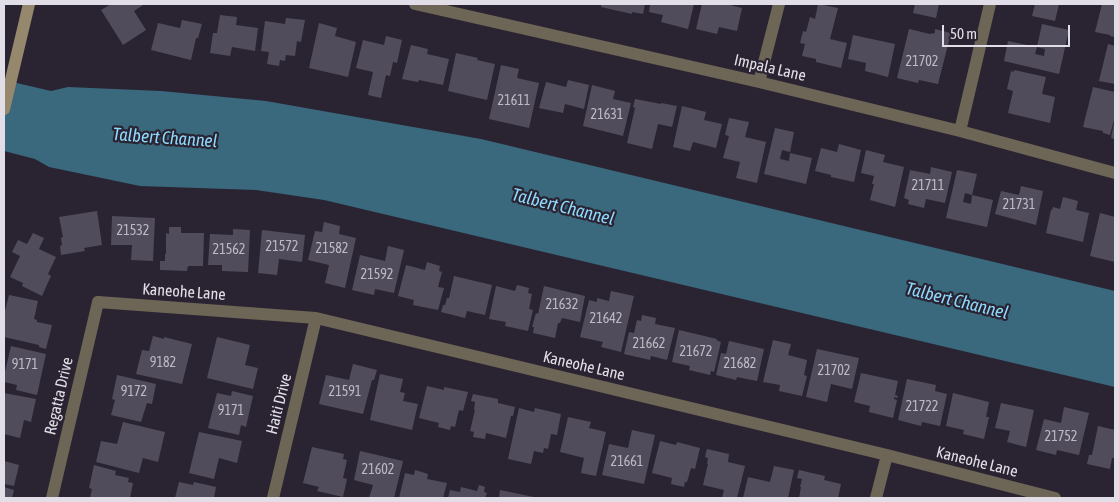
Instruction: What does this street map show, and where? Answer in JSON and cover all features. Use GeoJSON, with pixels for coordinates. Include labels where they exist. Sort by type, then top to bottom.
{"type":"FeatureCollection","features":[{"type":"Feature","properties":{"kind":"main road"},"geometry":{"type":"LineString","coordinates":[[4,109],[29,4]]}},
{"type":"Feature","properties":{"kind":"street","name":"Impala Lane"},"geometry":{"type":"LineString","coordinates":[[414,4],[759,82],[960,131],[1115,172]]}},
{"type":"Feature","properties":{"kind":"street"},"geometry":{"type":"LineString","coordinates":[[759,82],[778,4]]}},
{"type":"Feature","properties":{"kind":"street"},"geometry":{"type":"LineString","coordinates":[[960,131],[990,4]]}},
{"type":"Feature","properties":{"kind":"street","name":"Kaneohe Lane"},"geometry":{"type":"LineString","coordinates":[[98,302],[316,318],[886,455],[1055,498]]}},
{"type":"Feature","properties":{"kind":"street","name":"Regatta Drive"},"geometry":{"type":"LineString","coordinates":[[52,498],[98,302]]}},
{"type":"Feature","properties":{"kind":"street","name":"Haiti Drive"},"geometry":{"type":"LineString","coordinates":[[273,498],[316,318]]}},
{"type":"Feature","properties":{"kind":"street"},"geometry":{"type":"LineString","coordinates":[[876,498],[886,455]]}},
{"type":"Feature","properties":{"kind":"water","name":"Talbert Channel"},"geometry":{"type":"Polygon","coordinates":[[[4,80],[51,91],[68,87],[161,91],[266,101],[481,139],[1115,291],[1115,387],[324,200],[256,190],[140,186],[49,167],[35,159],[4,151],[4,80]]]}},
{"type":"Feature","properties":{"kind":"building"},"geometry":{"type":"Polygon","coordinates":[[[111,4],[142,4],[134,11],[146,30],[123,45],[101,10],[111,4]]]}},
{"type":"Feature","properties":{"kind":"building"},"geometry":{"type":"Polygon","coordinates":[[[601,4],[645,4],[643,14],[632,12],[632,14],[601,7],[601,4]]]}},
{"type":"Feature","properties":{"kind":"building"},"geometry":{"type":"Polygon","coordinates":[[[650,4],[694,4],[688,29],[661,22],[663,15],[649,12],[650,4]]]}},
{"type":"Feature","properties":{"kind":"building"},"geometry":{"type":"Polygon","coordinates":[[[702,4],[726,4],[742,8],[737,31],[719,27],[717,34],[696,29],[702,4]]]}},
{"type":"Feature","properties":{"kind":"building"},"geometry":{"type":"Polygon","coordinates":[[[818,4],[838,8],[830,39],[847,43],[841,68],[816,62],[816,59],[802,56],[805,44],[800,43],[803,31],[806,32],[810,17],[815,19],[818,4]]]}},
{"type":"Feature","properties":{"kind":"building"},"geometry":{"type":"Polygon","coordinates":[[[915,4],[939,4],[936,18],[913,13],[915,4]]]}},
{"type":"Feature","properties":{"kind":"building"},"geometry":{"type":"Polygon","coordinates":[[[1035,4],[1059,4],[1055,21],[1032,16],[1035,4]]]}},
{"type":"Feature","properties":{"kind":"building"},"geometry":{"type":"Polygon","coordinates":[[[1102,4],[1115,4],[1115,37],[1095,32],[1102,4]]]}},
{"type":"Feature","properties":{"kind":"building"},"geometry":{"type":"Polygon","coordinates":[[[220,15],[237,17],[236,25],[258,28],[255,51],[232,47],[230,56],[210,53],[213,33],[217,33],[220,15]]]}},
{"type":"Feature","properties":{"kind":"building"},"geometry":{"type":"Polygon","coordinates":[[[286,18],[305,20],[301,42],[297,41],[295,56],[286,55],[285,61],[280,60],[279,66],[267,64],[269,52],[261,51],[265,21],[285,24],[286,18]]]}},
{"type":"Feature","properties":{"kind":"building"},"geometry":{"type":"Polygon","coordinates":[[[182,20],[202,24],[198,38],[196,38],[191,60],[151,50],[158,23],[180,28],[182,20]]]}},
{"type":"Feature","properties":{"kind":"building"},"geometry":{"type":"Polygon","coordinates":[[[319,23],[337,28],[335,36],[356,42],[348,77],[309,68],[319,23]]]}},
{"type":"Feature","properties":{"kind":"building"},"geometry":{"type":"Polygon","coordinates":[[[1042,24],[1069,30],[1059,74],[1004,61],[1008,41],[1037,47],[1042,24]],[[1037,47],[1035,54],[1044,56],[1045,49],[1037,47]]]}},
{"type":"Feature","properties":{"kind":"building"},"geometry":{"type":"Polygon","coordinates":[[[909,29],[930,34],[935,33],[935,29],[951,33],[938,84],[919,80],[918,83],[897,78],[909,29]]]}},
{"type":"Feature","properties":{"kind":"building"},"geometry":{"type":"Polygon","coordinates":[[[853,35],[895,44],[888,77],[865,71],[866,63],[848,59],[853,35]]]}},
{"type":"Feature","properties":{"kind":"building"},"geometry":{"type":"Polygon","coordinates":[[[386,36],[402,40],[397,63],[393,62],[390,76],[386,75],[381,98],[368,95],[373,72],[356,68],[363,40],[384,45],[386,36]]]}},
{"type":"Feature","properties":{"kind":"building"},"geometry":{"type":"Polygon","coordinates":[[[1108,44],[1115,46],[1115,84],[1099,81],[1108,44]]]}},
{"type":"Feature","properties":{"kind":"building"},"geometry":{"type":"Polygon","coordinates":[[[411,45],[428,49],[427,54],[449,59],[443,85],[402,79],[411,45]]]}},
{"type":"Feature","properties":{"kind":"building"},"geometry":{"type":"Polygon","coordinates":[[[456,53],[495,64],[487,100],[448,91],[456,53]]]}},
{"type":"Feature","properties":{"kind":"building"},"geometry":{"type":"Polygon","coordinates":[[[501,65],[519,69],[517,78],[539,83],[529,128],[489,119],[501,65]]]}},
{"type":"Feature","properties":{"kind":"building"},"geometry":{"type":"Polygon","coordinates":[[[1014,70],[1046,77],[1042,94],[1055,97],[1050,123],[1008,113],[1013,91],[1007,89],[1011,71],[1014,72],[1014,70]]]}},
{"type":"Feature","properties":{"kind":"building"},"geometry":{"type":"Polygon","coordinates":[[[568,80],[589,85],[584,109],[565,104],[563,113],[539,108],[546,82],[566,87],[568,80]]]}},
{"type":"Feature","properties":{"kind":"building"},"geometry":{"type":"Polygon","coordinates":[[[592,85],[615,91],[613,99],[631,103],[623,136],[583,126],[592,85]]]}},
{"type":"Feature","properties":{"kind":"building"},"geometry":{"type":"Polygon","coordinates":[[[1093,87],[1115,92],[1115,116],[1110,135],[1103,133],[1103,131],[1083,127],[1093,87]]]}},
{"type":"Feature","properties":{"kind":"building"},"geometry":{"type":"Polygon","coordinates":[[[635,99],[677,106],[672,127],[658,124],[652,149],[627,143],[635,108],[633,107],[635,99]]]}},
{"type":"Feature","properties":{"kind":"building"},"geometry":{"type":"Polygon","coordinates":[[[682,106],[706,112],[704,120],[722,124],[716,148],[693,142],[690,151],[673,147],[682,106]]]}},
{"type":"Feature","properties":{"kind":"building"},"geometry":{"type":"Polygon","coordinates":[[[729,118],[749,122],[745,137],[766,142],[757,183],[736,178],[740,162],[723,158],[729,136],[725,135],[729,118]]]}},
{"type":"Feature","properties":{"kind":"building"},"geometry":{"type":"Polygon","coordinates":[[[1115,123],[1115,139],[1111,138],[1115,123]]]}},
{"type":"Feature","properties":{"kind":"building"},"geometry":{"type":"Polygon","coordinates":[[[775,128],[794,132],[790,152],[782,150],[780,159],[789,161],[790,153],[812,158],[806,184],[764,174],[775,128]]]}},
{"type":"Feature","properties":{"kind":"building"},"geometry":{"type":"Polygon","coordinates":[[[839,144],[861,150],[854,182],[815,171],[821,148],[837,152],[839,144]]]}},
{"type":"Feature","properties":{"kind":"building"},"geometry":{"type":"Polygon","coordinates":[[[866,150],[885,155],[883,162],[904,167],[895,207],[870,200],[874,176],[861,173],[866,150]]]}},
{"type":"Feature","properties":{"kind":"building"},"geometry":{"type":"Polygon","coordinates":[[[931,167],[952,172],[945,203],[926,199],[924,208],[908,204],[909,200],[904,198],[910,170],[930,174],[931,167]]]}},
{"type":"Feature","properties":{"kind":"building"},"geometry":{"type":"Polygon","coordinates":[[[957,170],[977,174],[972,195],[993,200],[987,227],[946,218],[957,170]],[[965,193],[963,202],[971,204],[972,195],[965,193]]]}},
{"type":"Feature","properties":{"kind":"building"},"geometry":{"type":"Polygon","coordinates":[[[1021,186],[1043,191],[1036,225],[995,214],[1001,191],[1019,195],[1021,186]]]}},
{"type":"Feature","properties":{"kind":"building"},"geometry":{"type":"Polygon","coordinates":[[[1063,197],[1078,201],[1076,210],[1089,213],[1083,242],[1046,233],[1051,210],[1053,207],[1060,209],[1063,197]]]}},
{"type":"Feature","properties":{"kind":"building"},"geometry":{"type":"Polygon","coordinates":[[[97,211],[102,245],[84,248],[85,251],[61,255],[60,246],[62,245],[61,238],[63,237],[59,217],[97,211]]]}},
{"type":"Feature","properties":{"kind":"building"},"geometry":{"type":"Polygon","coordinates":[[[1100,213],[1115,217],[1115,262],[1090,256],[1100,213]]]}},
{"type":"Feature","properties":{"kind":"building"},"geometry":{"type":"Polygon","coordinates":[[[112,216],[155,218],[153,261],[131,260],[132,245],[111,245],[112,216]]]}},
{"type":"Feature","properties":{"kind":"building"},"geometry":{"type":"Polygon","coordinates":[[[324,222],[340,226],[339,234],[356,238],[345,288],[325,283],[329,265],[308,260],[315,231],[322,232],[324,222]]]}},
{"type":"Feature","properties":{"kind":"building"},"geometry":{"type":"Polygon","coordinates":[[[169,227],[181,227],[181,233],[204,233],[203,266],[188,266],[187,271],[160,270],[160,261],[165,261],[166,233],[169,234],[169,227]]]}},
{"type":"Feature","properties":{"kind":"building"},"geometry":{"type":"Polygon","coordinates":[[[233,229],[250,230],[248,272],[222,271],[222,265],[208,265],[210,234],[233,235],[233,229]]]}},
{"type":"Feature","properties":{"kind":"building"},"geometry":{"type":"Polygon","coordinates":[[[262,230],[305,235],[302,262],[279,259],[277,275],[258,273],[262,230]]]}},
{"type":"Feature","properties":{"kind":"building"},"geometry":{"type":"Polygon","coordinates":[[[33,233],[44,238],[39,249],[56,257],[48,274],[51,276],[42,296],[22,286],[23,283],[10,277],[20,256],[12,252],[18,240],[27,244],[33,233]]]}},
{"type":"Feature","properties":{"kind":"building"},"geometry":{"type":"Polygon","coordinates":[[[388,246],[404,250],[394,293],[375,289],[374,295],[352,290],[360,255],[385,261],[388,246]]]}},
{"type":"Feature","properties":{"kind":"building"},"geometry":{"type":"Polygon","coordinates":[[[427,262],[440,266],[439,271],[442,272],[438,287],[444,288],[438,310],[413,305],[414,300],[398,296],[406,265],[425,270],[427,262]]]}},
{"type":"Feature","properties":{"kind":"building"},"geometry":{"type":"Polygon","coordinates":[[[454,276],[492,285],[485,315],[467,311],[465,318],[441,312],[447,298],[449,298],[454,276]]]}},
{"type":"Feature","properties":{"kind":"building"},"geometry":{"type":"Polygon","coordinates":[[[517,285],[529,288],[528,293],[532,294],[529,309],[533,310],[528,331],[505,326],[506,322],[489,319],[496,286],[515,291],[517,285]]]}},
{"type":"Feature","properties":{"kind":"building"},"geometry":{"type":"Polygon","coordinates":[[[544,286],[585,296],[580,322],[562,318],[560,323],[558,323],[555,338],[533,333],[534,327],[532,327],[536,313],[538,314],[544,286]]]}},
{"type":"Feature","properties":{"kind":"building"},"geometry":{"type":"Polygon","coordinates":[[[611,291],[634,296],[621,352],[601,347],[603,342],[580,337],[589,300],[597,302],[597,298],[609,301],[611,291]]]}},
{"type":"Feature","properties":{"kind":"building"},"geometry":{"type":"Polygon","coordinates":[[[9,295],[38,301],[34,319],[37,322],[52,325],[46,349],[39,347],[39,345],[4,337],[4,315],[9,295]]]}},
{"type":"Feature","properties":{"kind":"building"},"geometry":{"type":"Polygon","coordinates":[[[642,315],[656,318],[655,324],[675,328],[667,360],[651,356],[650,360],[624,354],[629,332],[634,333],[637,320],[641,321],[642,315]]]}},
{"type":"Feature","properties":{"kind":"building"},"geometry":{"type":"Polygon","coordinates":[[[679,330],[717,339],[721,342],[714,372],[711,371],[710,375],[689,370],[690,366],[672,362],[679,330]]]}},
{"type":"Feature","properties":{"kind":"building"},"geometry":{"type":"Polygon","coordinates":[[[153,336],[192,344],[182,384],[136,374],[142,350],[149,351],[153,336]]]}},
{"type":"Feature","properties":{"kind":"building"},"geometry":{"type":"Polygon","coordinates":[[[217,337],[250,345],[245,365],[258,368],[253,389],[207,378],[217,337]]]}},
{"type":"Feature","properties":{"kind":"building"},"geometry":{"type":"Polygon","coordinates":[[[773,340],[791,344],[788,355],[807,360],[804,375],[807,376],[802,396],[779,391],[780,385],[763,382],[773,340]]]}},
{"type":"Feature","properties":{"kind":"building"},"geometry":{"type":"Polygon","coordinates":[[[729,341],[764,349],[757,381],[737,377],[736,380],[716,375],[721,353],[726,354],[729,341]]]}},
{"type":"Feature","properties":{"kind":"building"},"geometry":{"type":"Polygon","coordinates":[[[11,346],[46,354],[37,395],[16,390],[17,385],[4,382],[11,346]]]}},
{"type":"Feature","properties":{"kind":"building"},"geometry":{"type":"Polygon","coordinates":[[[817,349],[859,358],[852,389],[831,384],[827,402],[806,397],[817,349]]]}},
{"type":"Feature","properties":{"kind":"building"},"geometry":{"type":"Polygon","coordinates":[[[353,364],[377,370],[374,380],[372,380],[363,414],[319,404],[326,375],[349,380],[353,364]]]}},
{"type":"Feature","properties":{"kind":"building"},"geometry":{"type":"Polygon","coordinates":[[[861,373],[898,381],[895,395],[898,396],[897,398],[894,397],[897,400],[893,418],[869,412],[870,406],[854,402],[861,373]]]}},
{"type":"Feature","properties":{"kind":"building"},"geometry":{"type":"Polygon","coordinates":[[[380,374],[403,379],[400,392],[405,393],[403,401],[418,404],[412,430],[370,420],[380,374]]]}},
{"type":"Feature","properties":{"kind":"building"},"geometry":{"type":"Polygon","coordinates":[[[117,375],[156,384],[152,404],[147,403],[141,422],[111,415],[115,400],[112,399],[117,375]]]}},
{"type":"Feature","properties":{"kind":"building"},"geometry":{"type":"Polygon","coordinates":[[[907,379],[936,385],[935,391],[947,394],[940,426],[922,422],[921,426],[898,420],[907,379]]]}},
{"type":"Feature","properties":{"kind":"building"},"geometry":{"type":"Polygon","coordinates":[[[427,386],[468,392],[463,411],[459,410],[455,427],[451,426],[450,430],[438,427],[439,423],[419,418],[427,386]]]}},
{"type":"Feature","properties":{"kind":"building"},"geometry":{"type":"Polygon","coordinates":[[[232,391],[253,396],[246,427],[241,425],[239,435],[208,428],[217,393],[231,396],[232,391]]]}},
{"type":"Feature","properties":{"kind":"building"},"geometry":{"type":"Polygon","coordinates":[[[4,393],[36,399],[31,422],[24,420],[20,438],[4,434],[4,393]]]}},
{"type":"Feature","properties":{"kind":"building"},"geometry":{"type":"Polygon","coordinates":[[[953,393],[989,402],[986,417],[989,417],[984,439],[963,434],[964,430],[946,426],[953,393]]]}},
{"type":"Feature","properties":{"kind":"building"},"geometry":{"type":"Polygon","coordinates":[[[473,394],[498,399],[498,403],[515,407],[506,438],[486,433],[485,439],[473,437],[474,432],[470,431],[475,410],[475,402],[471,401],[473,394]]]}},
{"type":"Feature","properties":{"kind":"building"},"geometry":{"type":"Polygon","coordinates":[[[1001,403],[1034,410],[1026,447],[1007,442],[1010,431],[995,428],[1001,403]]]}},
{"type":"Feature","properties":{"kind":"building"},"geometry":{"type":"Polygon","coordinates":[[[1064,407],[1089,413],[1079,455],[1057,450],[1056,455],[1036,450],[1044,419],[1061,423],[1064,407]]]}},
{"type":"Feature","properties":{"kind":"building"},"geometry":{"type":"Polygon","coordinates":[[[519,408],[534,412],[535,408],[561,414],[557,435],[551,434],[548,449],[544,448],[543,453],[534,451],[531,464],[508,459],[519,408]]]}},
{"type":"Feature","properties":{"kind":"building"},"geometry":{"type":"Polygon","coordinates":[[[568,417],[591,422],[589,428],[606,432],[596,476],[581,473],[584,458],[560,452],[568,417]]]}},
{"type":"Feature","properties":{"kind":"building"},"geometry":{"type":"Polygon","coordinates":[[[123,422],[165,432],[158,462],[143,458],[139,473],[96,462],[101,441],[117,444],[123,422]]]}},
{"type":"Feature","properties":{"kind":"building"},"geometry":{"type":"Polygon","coordinates":[[[1098,426],[1115,430],[1115,458],[1112,458],[1110,469],[1087,464],[1089,455],[1092,455],[1098,426]]]}},
{"type":"Feature","properties":{"kind":"building"},"geometry":{"type":"Polygon","coordinates":[[[632,430],[655,435],[644,484],[602,475],[609,444],[628,448],[632,430]]]}},
{"type":"Feature","properties":{"kind":"building"},"geometry":{"type":"Polygon","coordinates":[[[199,432],[242,441],[237,463],[219,458],[214,479],[189,473],[199,432]]]}},
{"type":"Feature","properties":{"kind":"building"},"geometry":{"type":"Polygon","coordinates":[[[660,441],[676,445],[677,442],[700,448],[695,469],[691,468],[684,487],[671,484],[672,478],[652,473],[660,441]]]}},
{"type":"Feature","properties":{"kind":"building"},"geometry":{"type":"Polygon","coordinates":[[[312,447],[344,454],[343,459],[347,460],[343,478],[347,479],[343,497],[317,491],[319,487],[303,483],[312,447]]]}},
{"type":"Feature","properties":{"kind":"building"},"geometry":{"type":"Polygon","coordinates":[[[707,449],[729,454],[728,462],[745,466],[737,498],[722,498],[724,490],[703,485],[708,464],[708,458],[705,457],[707,449]]]}},
{"type":"Feature","properties":{"kind":"building"},"geometry":{"type":"Polygon","coordinates":[[[360,451],[403,461],[394,498],[369,498],[373,485],[354,480],[360,451]]]}},
{"type":"Feature","properties":{"kind":"building"},"geometry":{"type":"Polygon","coordinates":[[[4,461],[19,465],[14,486],[4,484],[4,461]]]}},
{"type":"Feature","properties":{"kind":"building"},"geometry":{"type":"Polygon","coordinates":[[[94,465],[116,471],[115,475],[129,478],[128,482],[133,483],[130,498],[90,498],[92,489],[89,488],[94,465]]]}},
{"type":"Feature","properties":{"kind":"building"},"geometry":{"type":"Polygon","coordinates":[[[774,466],[794,470],[788,498],[743,498],[748,477],[770,482],[774,466]]]}},
{"type":"Feature","properties":{"kind":"building"},"geometry":{"type":"Polygon","coordinates":[[[415,470],[428,474],[427,479],[447,483],[443,498],[399,498],[405,473],[414,475],[415,470]]]}},
{"type":"Feature","properties":{"kind":"building"},"geometry":{"type":"Polygon","coordinates":[[[799,470],[825,476],[824,480],[841,484],[838,498],[799,498],[802,479],[797,478],[799,470]]]}},
{"type":"Feature","properties":{"kind":"building"},"geometry":{"type":"Polygon","coordinates":[[[179,482],[193,485],[194,482],[216,487],[214,498],[175,498],[179,482]]]}},
{"type":"Feature","properties":{"kind":"building"},"geometry":{"type":"Polygon","coordinates":[[[479,485],[485,487],[484,492],[487,493],[485,498],[448,498],[450,490],[460,492],[461,487],[477,491],[479,485]]]}},
{"type":"Feature","properties":{"kind":"building"},"geometry":{"type":"Polygon","coordinates":[[[4,487],[14,490],[12,498],[4,498],[4,487]]]}},
{"type":"Feature","properties":{"kind":"building"},"geometry":{"type":"Polygon","coordinates":[[[500,490],[534,497],[534,498],[499,498],[500,490]]]}}]}
